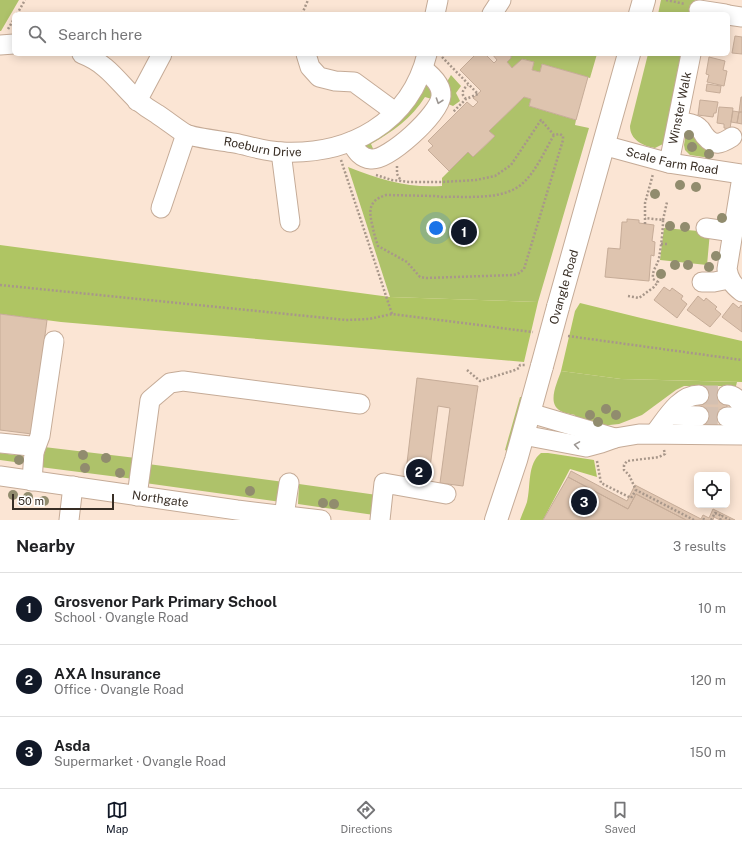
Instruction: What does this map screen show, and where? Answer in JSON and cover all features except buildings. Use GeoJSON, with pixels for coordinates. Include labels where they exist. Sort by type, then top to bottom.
{"type":"FeatureCollection","features":[{"type":"Feature","properties":{"kind":"main road"},"geometry":{"type":"LineString","coordinates":[[641,12],[644,0]]}},
{"type":"Feature","properties":{"kind":"main road","name":"Ovangle Road"},"geometry":{"type":"LineString","coordinates":[[496,520],[530,413],[533,366],[558,307],[628,56]]}},
{"type":"Feature","properties":{"kind":"street"},"geometry":{"type":"LineString","coordinates":[[435,12],[438,0]]}},
{"type":"Feature","properties":{"kind":"street"},"geometry":{"type":"LineString","coordinates":[[493,12],[501,0]]}},
{"type":"Feature","properties":{"kind":"street"},"geometry":{"type":"LineString","coordinates":[[700,8],[717,12]]}},
{"type":"Feature","properties":{"kind":"street"},"geometry":{"type":"LineString","coordinates":[[730,15],[742,17]]}},
{"type":"Feature","properties":{"kind":"street"},"geometry":{"type":"LineString","coordinates":[[0,45],[12,44]]}},
{"type":"Feature","properties":{"kind":"street","name":"Roeburn Drive"},"geometry":{"type":"LineString","coordinates":[[88,56],[93,58],[113,74],[137,101],[186,134],[281,152],[307,151],[344,144],[374,131],[395,112],[409,94],[425,62]]}},
{"type":"Feature","properties":{"kind":"street"},"geometry":{"type":"LineString","coordinates":[[137,101],[161,56]]}},
{"type":"Feature","properties":{"kind":"street"},"geometry":{"type":"LineString","coordinates":[[307,56],[310,67],[319,77],[335,81],[354,82],[395,112]]}},
{"type":"Feature","properties":{"kind":"street","name":"Winster Walk"},"geometry":{"type":"LineString","coordinates":[[662,161],[678,122],[691,56]]}},
{"type":"Feature","properties":{"kind":"street"},"geometry":{"type":"LineString","coordinates":[[344,144],[364,158],[377,159],[393,150],[423,125],[434,112],[441,97],[440,87],[430,74],[425,62]]}},
{"type":"Feature","properties":{"kind":"street"},"geometry":{"type":"LineString","coordinates":[[678,122],[694,124],[700,128],[709,141],[716,144],[725,142],[732,137]]}},
{"type":"Feature","properties":{"kind":"street"},"geometry":{"type":"LineString","coordinates":[[161,208],[186,134]]}},
{"type":"Feature","properties":{"kind":"street","name":"Scale Farm Road"},"geometry":{"type":"LineString","coordinates":[[603,145],[662,161],[742,174]]}},
{"type":"Feature","properties":{"kind":"street"},"geometry":{"type":"LineString","coordinates":[[281,152],[290,222]]}},
{"type":"Feature","properties":{"kind":"street"},"geometry":{"type":"LineString","coordinates":[[742,177],[727,269],[729,279],[734,286],[742,292]]}},
{"type":"Feature","properties":{"kind":"street"},"geometry":{"type":"LineString","coordinates":[[706,228],[733,232]]}},
{"type":"Feature","properties":{"kind":"street"},"geometry":{"type":"LineString","coordinates":[[702,282],[714,282],[729,279]]}},
{"type":"Feature","properties":{"kind":"street"},"geometry":{"type":"LineString","coordinates":[[32,481],[34,452],[40,436],[54,341]]}},
{"type":"Feature","properties":{"kind":"street"},"geometry":{"type":"LineString","coordinates":[[137,496],[150,400],[170,383],[183,381],[360,404]]}},
{"type":"Feature","properties":{"kind":"street"},"geometry":{"type":"LineString","coordinates":[[659,441],[673,411],[699,405]]}},
{"type":"Feature","properties":{"kind":"street"},"geometry":{"type":"LineString","coordinates":[[530,413],[615,438]]}},
{"type":"Feature","properties":{"kind":"street"},"geometry":{"type":"LineString","coordinates":[[523,435],[586,447],[615,438],[639,434],[659,441],[742,435]]}},
{"type":"Feature","properties":{"kind":"street"},"geometry":{"type":"LineString","coordinates":[[0,443],[30,446],[34,452]]}},
{"type":"Feature","properties":{"kind":"street","name":"Northgate"},"geometry":{"type":"LineString","coordinates":[[0,476],[137,496],[243,515],[284,516],[319,520]]}},
{"type":"Feature","properties":{"kind":"street"},"geometry":{"type":"LineString","coordinates":[[284,516],[289,483]]}},
{"type":"Feature","properties":{"kind":"street"},"geometry":{"type":"LineString","coordinates":[[380,520],[384,483],[446,494]]}},
{"type":"Feature","properties":{"kind":"street"},"geometry":{"type":"LineString","coordinates":[[69,520],[73,486]]}},
{"type":"Feature","properties":{"kind":"path"},"geometry":{"type":"LineString","coordinates":[[18,12],[25,0]]}},
{"type":"Feature","properties":{"kind":"path"},"geometry":{"type":"LineString","coordinates":[[303,12],[308,0]]}},
{"type":"Feature","properties":{"kind":"path"},"geometry":{"type":"LineString","coordinates":[[440,56],[478,94]]}},
{"type":"Feature","properties":{"kind":"path"},"geometry":{"type":"LineString","coordinates":[[466,99],[463,96],[463,93],[464,88],[468,85]]}},
{"type":"Feature","properties":{"kind":"path"},"geometry":{"type":"LineString","coordinates":[[373,173],[384,178],[401,182],[476,180],[495,176],[511,165],[541,120],[554,135]]}},
{"type":"Feature","properties":{"kind":"path"},"geometry":{"type":"LineString","coordinates":[[560,134],[563,136],[564,140],[524,269],[519,273],[514,275],[420,277],[407,262],[378,246],[369,214],[370,208],[381,197],[386,195],[444,197],[502,195],[524,183],[530,176],[554,135],[560,134]]}},
{"type":"Feature","properties":{"kind":"path"},"geometry":{"type":"LineString","coordinates":[[344,144],[392,314]]}},
{"type":"Feature","properties":{"kind":"path"},"geometry":{"type":"LineString","coordinates":[[397,161],[397,174],[401,182]]}},
{"type":"Feature","properties":{"kind":"path"},"geometry":{"type":"LineString","coordinates":[[644,224],[645,203],[652,181],[662,161]]}},
{"type":"Feature","properties":{"kind":"path"},"geometry":{"type":"LineString","coordinates":[[628,296],[639,298],[654,287],[658,282],[653,279],[651,272],[658,260],[663,227],[662,220],[667,202]]}},
{"type":"Feature","properties":{"kind":"path"},"geometry":{"type":"LineString","coordinates":[[645,218],[662,220]]}},
{"type":"Feature","properties":{"kind":"path"},"geometry":{"type":"LineString","coordinates":[[661,244],[668,244]]}},
{"type":"Feature","properties":{"kind":"path"},"geometry":{"type":"LineString","coordinates":[[0,285],[346,320],[368,319],[392,314],[541,333]]}},
{"type":"Feature","properties":{"kind":"path"},"geometry":{"type":"LineString","coordinates":[[564,336],[738,359],[742,361]]}},
{"type":"Feature","properties":{"kind":"path"},"geometry":{"type":"LineString","coordinates":[[467,370],[480,381],[515,370],[519,368],[520,365],[533,366]]}},
{"type":"Feature","properties":{"kind":"path"},"geometry":{"type":"LineString","coordinates":[[659,441],[665,450],[663,456],[626,461],[624,470],[629,475],[636,490],[694,520]]}},
{"type":"Feature","properties":{"kind":"path"},"geometry":{"type":"LineString","coordinates":[[597,460],[602,483],[631,498],[636,490]]}},
{"type":"Feature","properties":{"kind":"path"},"geometry":{"type":"LineString","coordinates":[[711,520],[715,513],[730,520]]}},
{"type":"Feature","properties":{"kind":"path"},"geometry":{"type":"LineString","coordinates":[[720,520],[722,516]]}},
{"type":"Feature","properties":{"kind":"green space"},"geometry":{"type":"Polygon","coordinates":[[[0,0],[19,0],[1,31],[0,0]]]}},
{"type":"Feature","properties":{"kind":"green space"},"geometry":{"type":"Polygon","coordinates":[[[661,0],[695,0],[692,12],[658,12],[661,0]]]}},
{"type":"Feature","properties":{"kind":"green space"},"geometry":{"type":"Polygon","coordinates":[[[511,56],[596,56],[590,78],[542,64],[540,72],[532,70],[534,62],[523,59],[512,68],[507,62],[511,56]]]}},
{"type":"Feature","properties":{"kind":"green space"},"geometry":{"type":"Polygon","coordinates":[[[648,56],[684,56],[663,144],[655,148],[638,142],[632,135],[630,126],[648,56]]]}},
{"type":"Feature","properties":{"kind":"green space"},"geometry":{"type":"Polygon","coordinates":[[[451,75],[461,86],[456,93],[460,101],[453,106],[448,104],[448,80],[451,75]]]}},
{"type":"Feature","properties":{"kind":"green space"},"geometry":{"type":"Polygon","coordinates":[[[427,81],[435,100],[425,97],[408,118],[386,135],[371,144],[375,153],[363,149],[365,143],[427,81]]]}},
{"type":"Feature","properties":{"kind":"green space"},"geometry":{"type":"Polygon","coordinates":[[[524,97],[531,99],[529,106],[576,120],[575,125],[589,128],[538,302],[390,297],[348,167],[394,182],[417,186],[442,186],[442,178],[468,152],[473,157],[494,137],[489,131],[524,97]]]}},
{"type":"Feature","properties":{"kind":"green space"},"geometry":{"type":"Polygon","coordinates":[[[689,130],[712,151],[713,155],[710,158],[690,155],[685,150],[684,145],[686,132],[689,130]]]}},
{"type":"Feature","properties":{"kind":"green space"},"geometry":{"type":"Polygon","coordinates":[[[664,228],[710,232],[707,265],[660,260],[664,228]]]}},
{"type":"Feature","properties":{"kind":"green space"},"geometry":{"type":"Polygon","coordinates":[[[0,245],[390,297],[538,302],[524,362],[61,322],[0,314],[0,245]]]}},
{"type":"Feature","properties":{"kind":"green space"},"geometry":{"type":"Polygon","coordinates":[[[580,303],[742,341],[742,382],[621,379],[561,371],[575,311],[580,303]]]}},
{"type":"Feature","properties":{"kind":"green space"},"geometry":{"type":"Polygon","coordinates":[[[561,371],[621,379],[737,382],[736,386],[684,386],[676,390],[642,415],[619,424],[600,426],[574,421],[575,415],[562,412],[556,406],[554,402],[554,391],[561,371]]]}},
{"type":"Feature","properties":{"kind":"green space"},"geometry":{"type":"Polygon","coordinates":[[[520,397],[523,397],[507,451],[505,450],[520,397]]]}},
{"type":"Feature","properties":{"kind":"green space"},"geometry":{"type":"Polygon","coordinates":[[[44,447],[136,458],[134,479],[40,467],[44,447]]]}},
{"type":"Feature","properties":{"kind":"green space"},"geometry":{"type":"Polygon","coordinates":[[[0,453],[23,456],[22,463],[0,460],[0,453]]]}},
{"type":"Feature","properties":{"kind":"green space"},"geometry":{"type":"Polygon","coordinates":[[[541,453],[594,460],[597,477],[570,469],[543,520],[520,520],[527,502],[531,469],[533,463],[541,453]]]}},
{"type":"Feature","properties":{"kind":"green space"},"geometry":{"type":"Polygon","coordinates":[[[148,464],[284,482],[281,502],[145,483],[148,464]]]}},
{"type":"Feature","properties":{"kind":"green space"},"geometry":{"type":"Polygon","coordinates":[[[299,484],[377,495],[374,515],[298,504],[299,484]]]}},
{"type":"Feature","properties":{"kind":"tunnel"},"geometry":{"type":"LineString","coordinates":[[699,395],[727,395]]}},
{"type":"Feature","properties":{"kind":"tunnel"},"geometry":{"type":"LineString","coordinates":[[699,416],[727,417]]}},
{"type":"Feature","properties":{"kind":"place","name":"Grosvenor Park Primary School"},"geometry":{"type":"Point","coordinates":[464,232]}},
{"type":"Feature","properties":{"kind":"place","name":"AXA Insurance"},"geometry":{"type":"Point","coordinates":[419,472]}},
{"type":"Feature","properties":{"kind":"place","name":"Asda"},"geometry":{"type":"Point","coordinates":[584,502]}}]}
